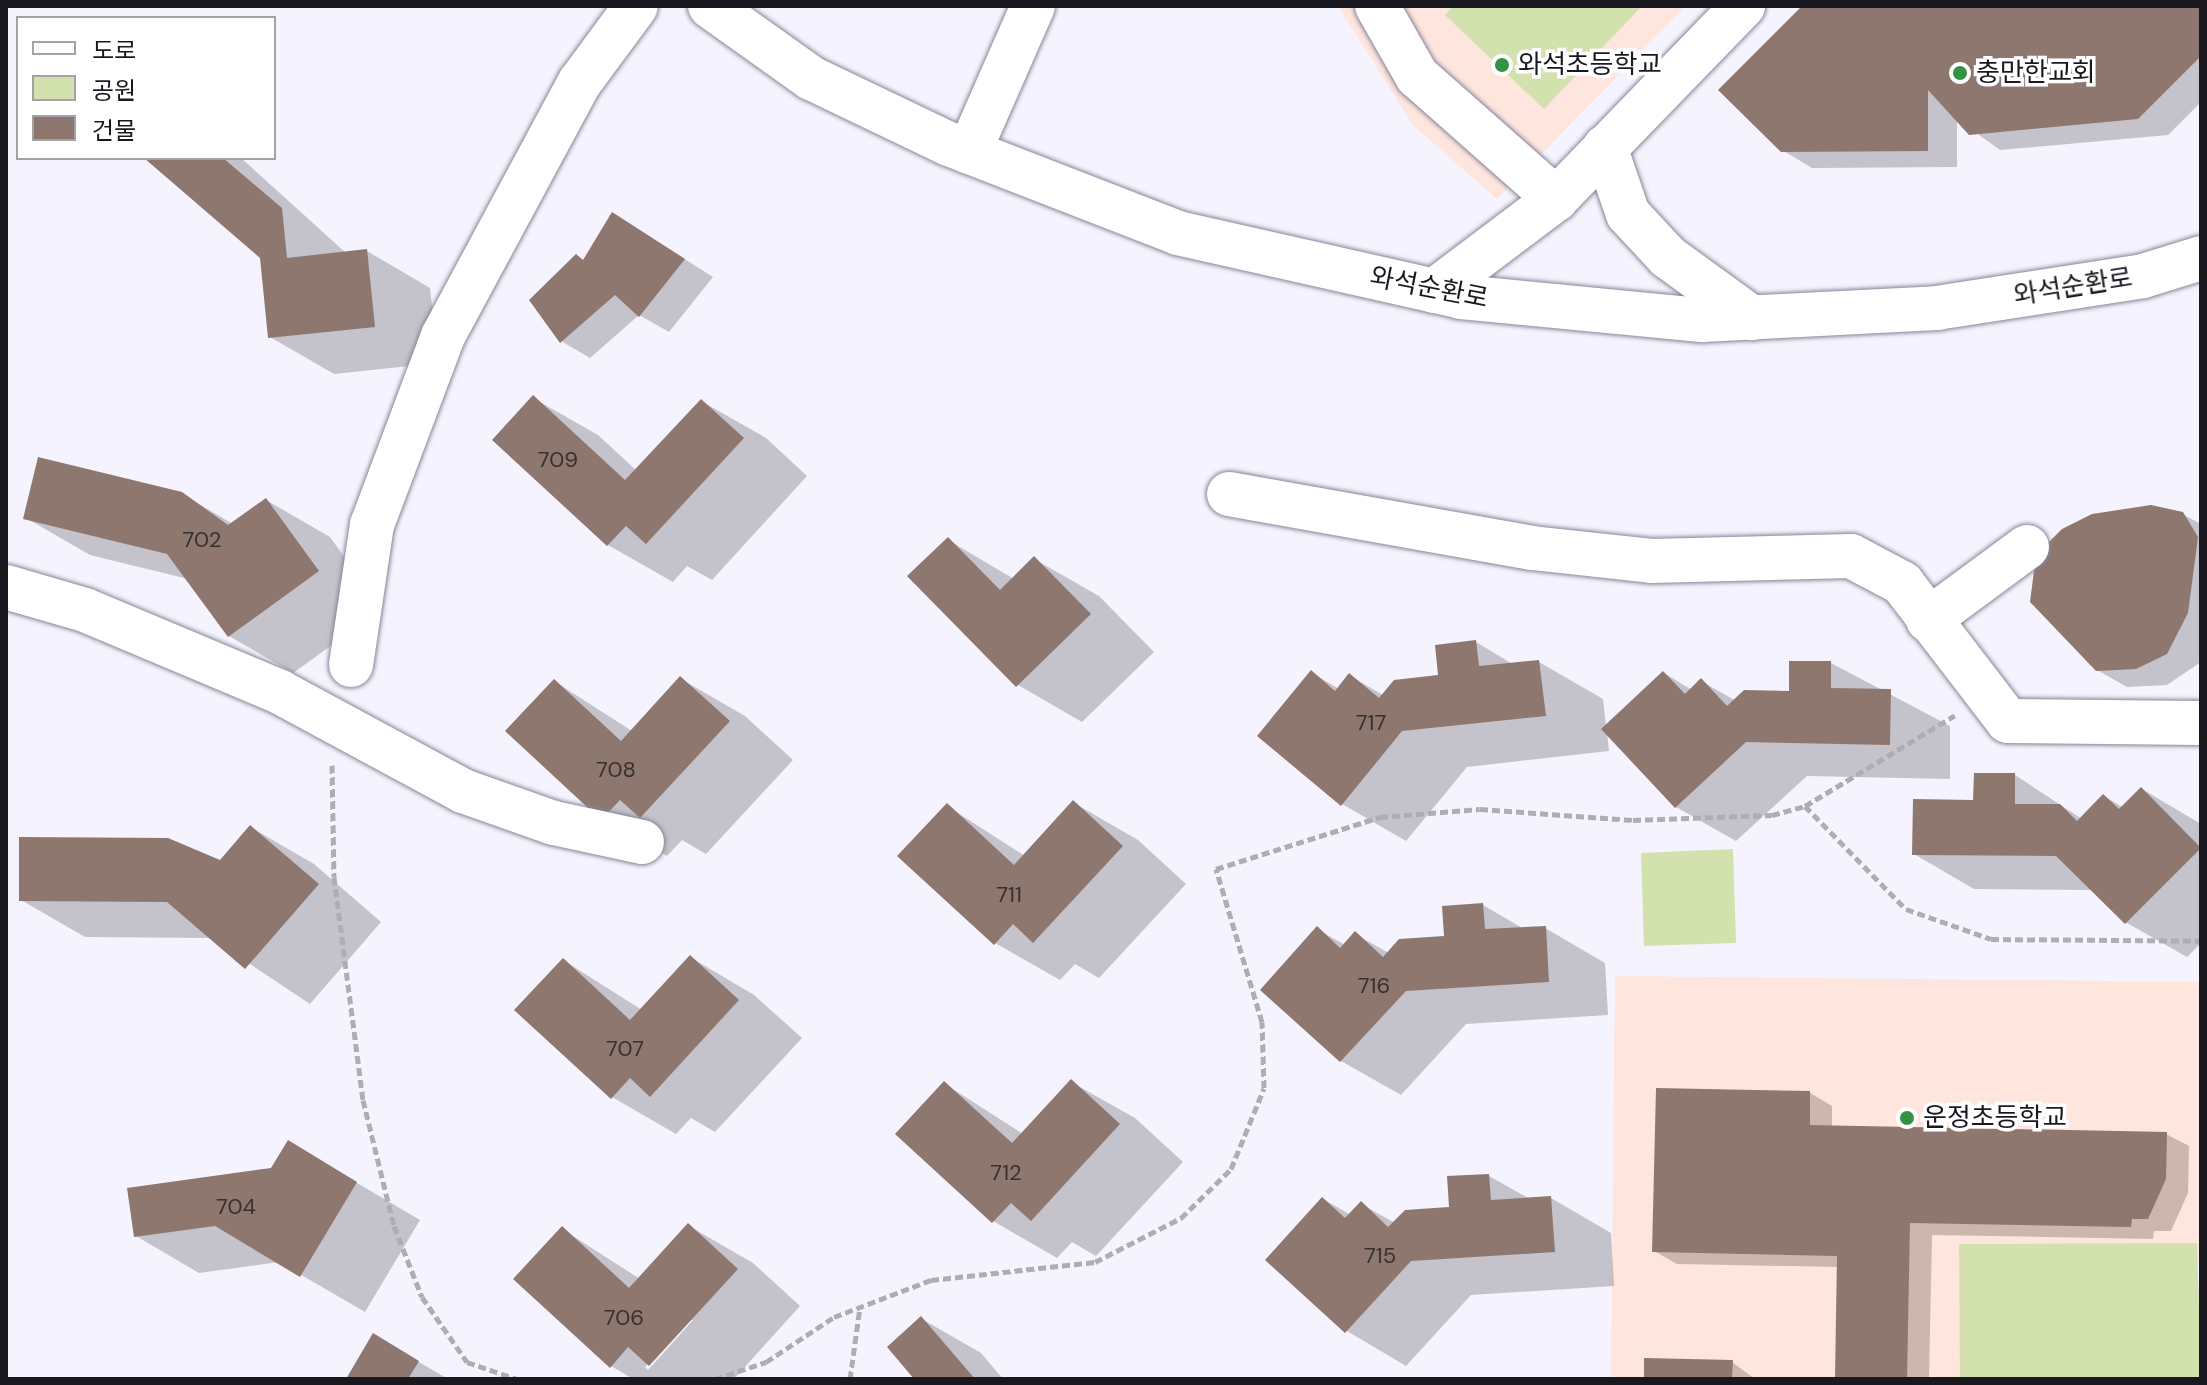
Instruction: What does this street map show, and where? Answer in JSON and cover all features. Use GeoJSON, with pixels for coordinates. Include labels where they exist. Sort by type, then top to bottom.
{"type":"FeatureCollection","features":[{"type":"Feature","properties":{"kind":"street"},"geometry":{"type":"LineString","coordinates":[[351,665],[372,525],[443,336],[580,82],[636,6]]}},
{"type":"Feature","properties":{"kind":"street","name":"와석순환로"},"geometry":{"type":"LineString","coordinates":[[710,6],[811,78],[969,152],[1178,233],[1434,291],[1702,320],[1752,318],[1953,307],[2143,276],[2201,258]]}},
{"type":"Feature","properties":{"kind":"street"},"geometry":{"type":"LineString","coordinates":[[969,152],[1033,6]]}},
{"type":"Feature","properties":{"kind":"street"},"geometry":{"type":"LineString","coordinates":[[1377,6],[1417,76],[1556,199]]}},
{"type":"Feature","properties":{"kind":"street"},"geometry":{"type":"LineString","coordinates":[[1434,291],[1556,199],[1743,6]]}},
{"type":"Feature","properties":{"kind":"street"},"geometry":{"type":"LineString","coordinates":[[1605,147],[1628,214],[1668,257],[1752,318]]}},
{"type":"Feature","properties":{"kind":"street"},"geometry":{"type":"LineString","coordinates":[[1229,494],[1532,548],[1651,561],[1851,556],[1902,583],[1983,698],[2008,721],[2201,723]]}},
{"type":"Feature","properties":{"kind":"street"},"geometry":{"type":"LineString","coordinates":[[1928,620],[2027,547]]}},
{"type":"Feature","properties":{"kind":"street"},"geometry":{"type":"LineString","coordinates":[[6,587],[85,610],[280,692],[463,791],[554,823],[642,842]]}},
{"type":"Feature","properties":{"kind":"path"},"geometry":{"type":"LineString","coordinates":[[715,1379],[766,1362],[860,1306],[931,1280],[1095,1262],[1181,1218],[1231,1169],[1264,1088],[1262,1022],[1216,869],[1380,817],[1480,809],[1633,820],[1772,815],[1805,806],[1983,698]]}},
{"type":"Feature","properties":{"kind":"path"},"geometry":{"type":"LineString","coordinates":[[1805,806],[1906,909],[1991,939],[2201,941]]}},
{"type":"Feature","properties":{"kind":"path"},"geometry":{"type":"LineString","coordinates":[[850,1379],[860,1306]]}},
{"type":"Feature","properties":{"kind":"shaded area","name":"와석초등학교"},"geometry":{"type":"Polygon","coordinates":[[[1338,6],[1686,6],[1497,199],[1413,125],[1338,6]]]}},
{"type":"Feature","properties":{"kind":"shaded area","name":"운정초등학교"},"geometry":{"type":"Polygon","coordinates":[[[1615,976],[2201,982],[2201,1255],[2193,1274],[2201,1291],[2201,1379],[1611,1379],[1615,976]]]}},
{"type":"Feature","properties":{"kind":"green space"},"geometry":{"type":"Polygon","coordinates":[[[1453,6],[1642,6],[1544,109],[1445,15],[1453,6]]]}},
{"type":"Feature","properties":{"kind":"green space"},"geometry":{"type":"Polygon","coordinates":[[[1733,849],[1736,943],[1644,946],[1641,853],[1733,849]]]}},
{"type":"Feature","properties":{"kind":"green space"},"geometry":{"type":"Polygon","coordinates":[[[2197,1243],[2201,1379],[1960,1379],[1959,1244],[2197,1243]]]}},
{"type":"Feature","properties":{"kind":"building","name":"충만한교회"},"geometry":{"type":"Polygon","coordinates":[[[1802,6],[2201,6],[2201,56],[2138,119],[1969,135],[1928,90],[1928,151],[1781,152],[1718,90],[1802,6]]]}},
{"type":"Feature","properties":{"kind":"building"},"geometry":{"type":"Polygon","coordinates":[[[146,160],[225,160],[282,208],[287,258],[367,249],[375,327],[268,338],[260,258],[146,160]]]}},
{"type":"Feature","properties":{"kind":"building"},"geometry":{"type":"Polygon","coordinates":[[[612,212],[685,259],[639,317],[615,295],[560,343],[529,300],[576,254],[583,260],[612,212]]]}},
{"type":"Feature","properties":{"kind":"building"},"geometry":{"type":"Polygon","coordinates":[[[533,395],[625,480],[701,399],[744,438],[646,544],[626,526],[607,546],[492,440],[533,395]]]}},
{"type":"Feature","properties":{"kind":"building"},"geometry":{"type":"Polygon","coordinates":[[[38,457],[182,492],[228,525],[266,498],[319,571],[228,637],[167,554],[23,519],[38,457]]]}},
{"type":"Feature","properties":{"kind":"building"},"geometry":{"type":"Polygon","coordinates":[[[2151,505],[2183,512],[2198,537],[2188,613],[2167,654],[2136,669],[2096,671],[2030,602],[2036,555],[2062,529],[2092,514],[2151,505]]]}},
{"type":"Feature","properties":{"kind":"building"},"geometry":{"type":"Polygon","coordinates":[[[948,537],[1000,590],[1034,556],[1091,614],[1016,687],[907,576],[948,537]]]}},
{"type":"Feature","properties":{"kind":"building"},"geometry":{"type":"Polygon","coordinates":[[[1476,640],[1479,666],[1539,660],[1546,716],[1402,731],[1341,806],[1257,736],[1311,670],[1335,691],[1349,673],[1379,698],[1394,680],[1438,675],[1435,645],[1476,640]]]}},
{"type":"Feature","properties":{"kind":"building"},"geometry":{"type":"Polygon","coordinates":[[[1789,661],[1831,661],[1831,688],[1891,689],[1890,745],[1746,742],[1675,808],[1601,729],[1663,671],[1685,694],[1701,678],[1727,706],[1744,690],[1789,691],[1789,661]]]}},
{"type":"Feature","properties":{"kind":"building"},"geometry":{"type":"Polygon","coordinates":[[[680,676],[730,721],[640,818],[620,800],[601,820],[505,731],[554,679],[621,741],[680,676]]]}},
{"type":"Feature","properties":{"kind":"building"},"geometry":{"type":"Polygon","coordinates":[[[1974,773],[2015,773],[2015,804],[2060,804],[2077,821],[2103,794],[2119,809],[2141,787],[2201,848],[2125,924],[2056,856],[1912,855],[1913,799],[1973,800],[1974,773]]]}},
{"type":"Feature","properties":{"kind":"building"},"geometry":{"type":"Polygon","coordinates":[[[1073,800],[1123,846],[1033,943],[1013,924],[994,945],[897,856],[947,803],[1014,865],[1073,800]]]}},
{"type":"Feature","properties":{"kind":"building"},"geometry":{"type":"Polygon","coordinates":[[[250,825],[319,884],[245,969],[167,902],[19,901],[19,837],[168,838],[220,860],[250,825]]]}},
{"type":"Feature","properties":{"kind":"building"},"geometry":{"type":"Polygon","coordinates":[[[1483,903],[1485,929],[1546,926],[1549,982],[1406,991],[1340,1062],[1260,990],[1317,926],[1340,948],[1355,931],[1383,957],[1399,939],[1444,936],[1442,906],[1483,903]]]}},
{"type":"Feature","properties":{"kind":"building"},"geometry":{"type":"Polygon","coordinates":[[[690,955],[739,1000],[650,1097],[630,1078],[611,1099],[514,1010],[563,958],[630,1020],[690,955]]]}},
{"type":"Feature","properties":{"kind":"building"},"geometry":{"type":"Polygon","coordinates":[[[1071,1079],[1120,1124],[1031,1221],[1011,1203],[992,1223],[895,1134],[944,1081],[1012,1143],[1071,1079]]]}},
{"type":"Feature","properties":{"kind":"building"},"geometry":{"type":"Polygon","coordinates":[[[1656,1088],[1810,1091],[1810,1125],[2167,1132],[2166,1179],[2148,1219],[2132,1219],[2131,1227],[1910,1223],[1907,1379],[1835,1379],[1837,1256],[1652,1252],[1656,1088]]]}},
{"type":"Feature","properties":{"kind":"building"},"geometry":{"type":"Polygon","coordinates":[[[288,1140],[357,1182],[300,1277],[215,1226],[134,1237],[127,1188],[271,1168],[288,1140]]]}},
{"type":"Feature","properties":{"kind":"building"},"geometry":{"type":"Polygon","coordinates":[[[1489,1174],[1491,1200],[1551,1196],[1555,1252],[1411,1261],[1345,1333],[1265,1260],[1322,1197],[1345,1218],[1361,1201],[1388,1227],[1405,1210],[1449,1207],[1447,1176],[1489,1174]]]}},
{"type":"Feature","properties":{"kind":"building"},"geometry":{"type":"Polygon","coordinates":[[[688,1223],[738,1269],[649,1366],[628,1347],[610,1368],[513,1279],[562,1226],[629,1288],[688,1223]]]}},
{"type":"Feature","properties":{"kind":"building"},"geometry":{"type":"Polygon","coordinates":[[[921,1316],[975,1379],[914,1379],[887,1347],[921,1316]]]}},
{"type":"Feature","properties":{"kind":"building"},"geometry":{"type":"Polygon","coordinates":[[[373,1333],[419,1361],[408,1379],[346,1379],[373,1333]]]}},
{"type":"Feature","properties":{"kind":"building"},"geometry":{"type":"Polygon","coordinates":[[[1644,1358],[1733,1360],[1732,1379],[1644,1379],[1644,1358]]]}},
{"type":"Feature","properties":{"kind":"place","name":"와석초등학교"},"geometry":{"type":"Point","coordinates":[1502,65]}},
{"type":"Feature","properties":{"kind":"place","name":"충만한교회"},"geometry":{"type":"Point","coordinates":[1960,73]}},
{"type":"Feature","properties":{"kind":"place","name":"운정초등학교"},"geometry":{"type":"Point","coordinates":[1907,1118]}}]}
